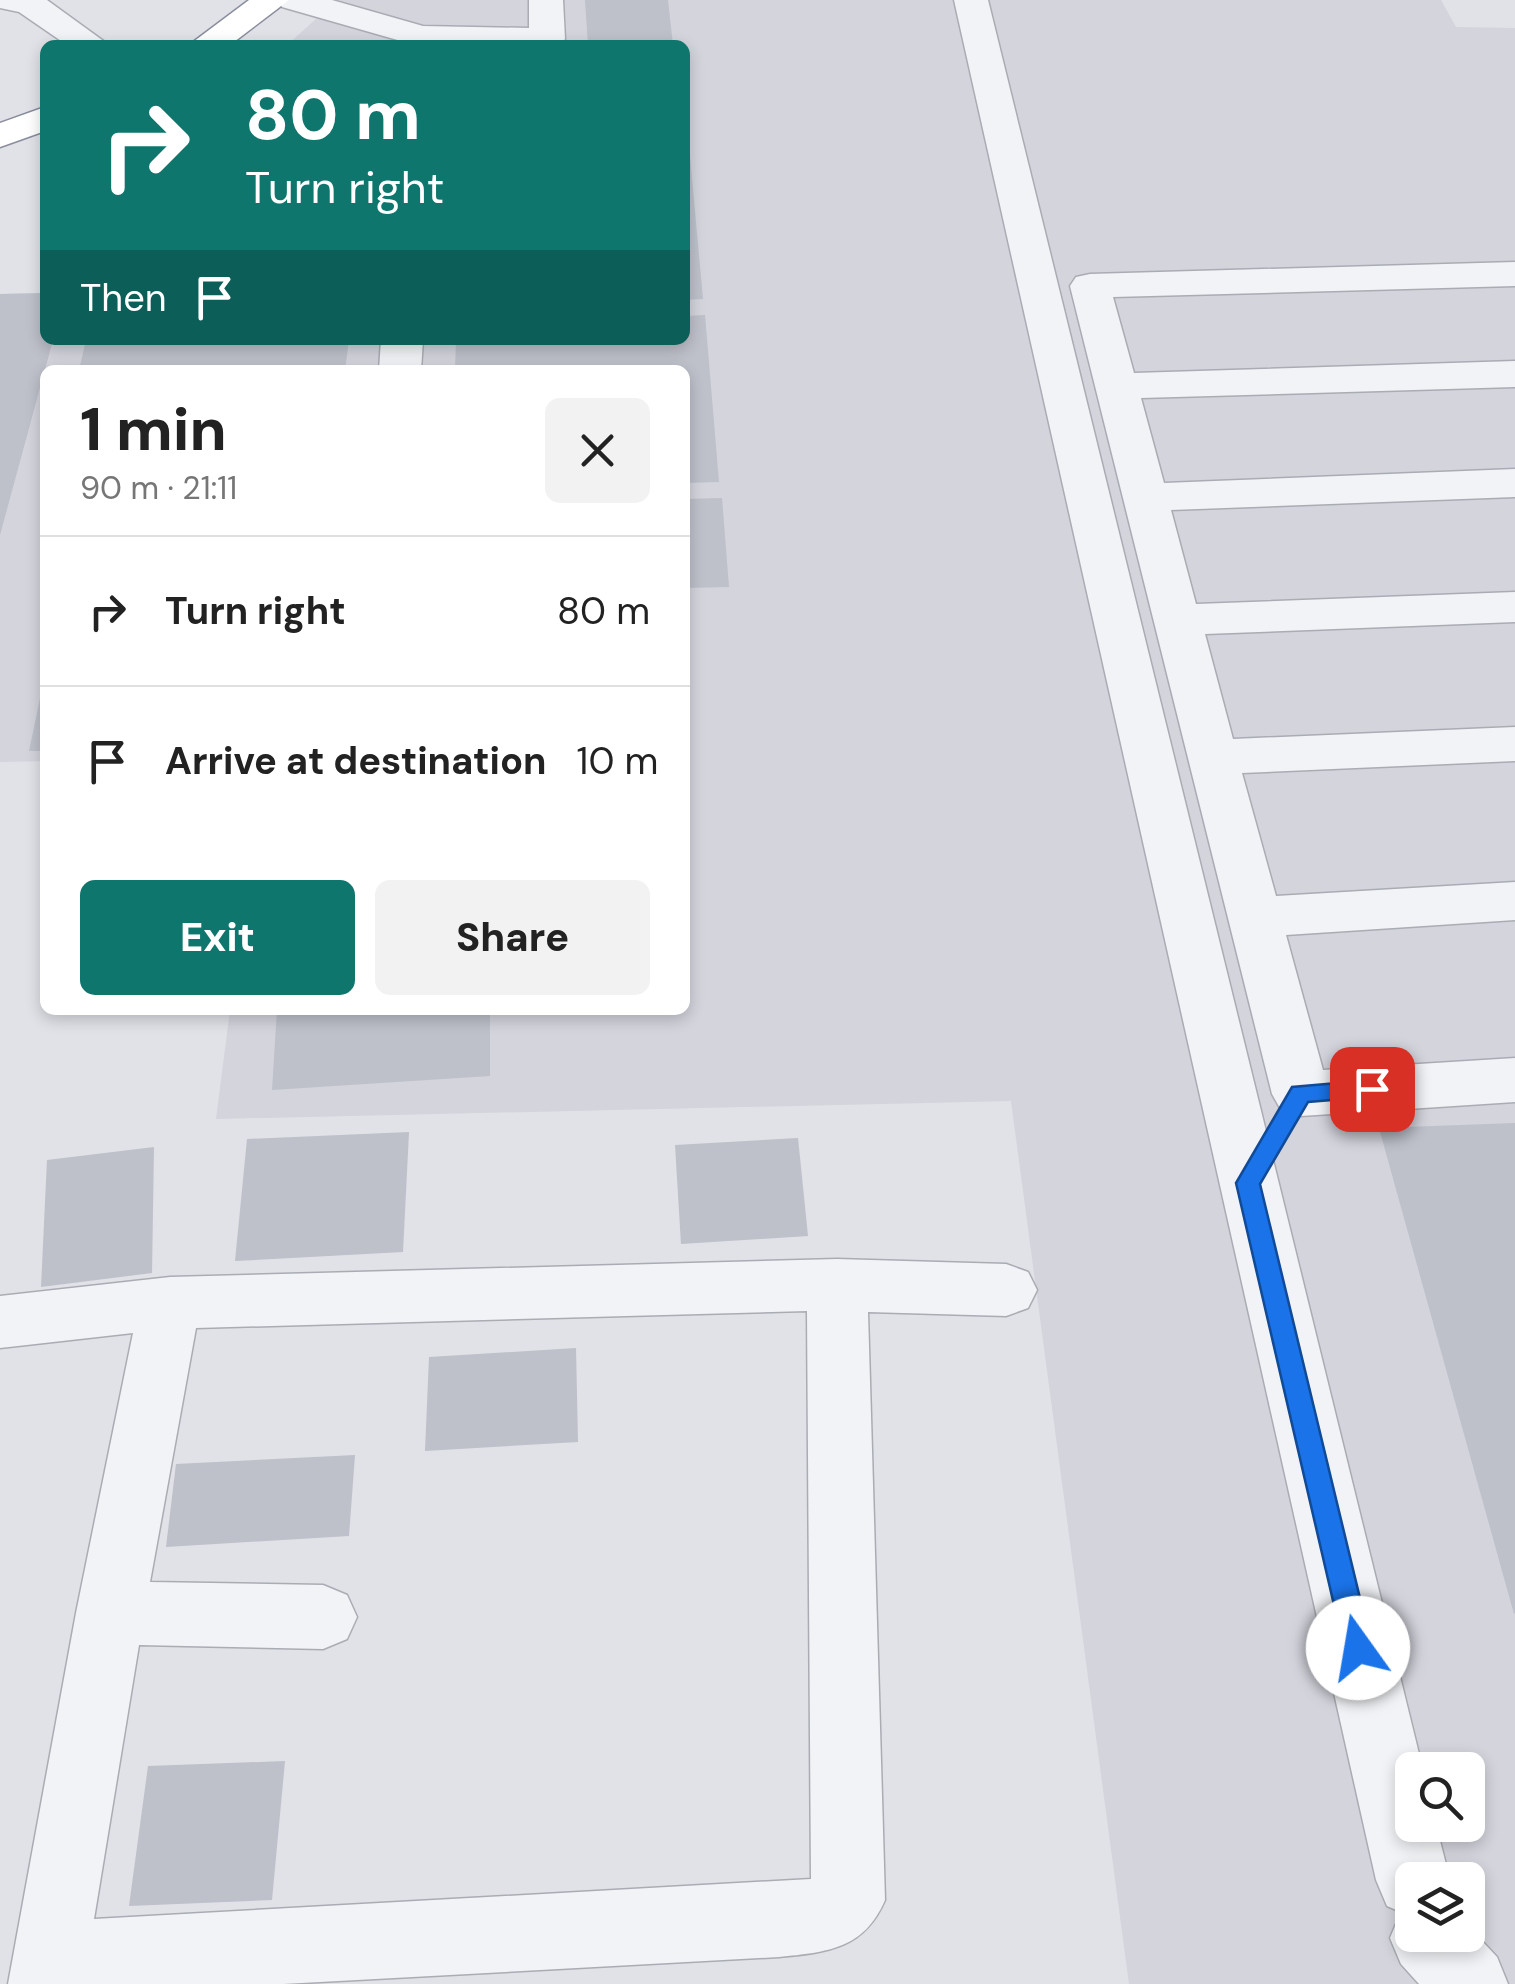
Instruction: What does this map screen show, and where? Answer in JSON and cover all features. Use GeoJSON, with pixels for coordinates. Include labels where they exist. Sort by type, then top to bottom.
{"type":"FeatureCollection","features":[{"type":"Feature","properties":{"kind":"highway"},"geometry":{"type":"LineString","coordinates":[[214,40],[272,0]]}},
{"type":"Feature","properties":{"kind":"highway"},"geometry":{"type":"LineString","coordinates":[[0,136],[40,120]]}},
{"type":"Feature","properties":{"kind":"street"},"geometry":{"type":"LineString","coordinates":[[9,0],[30,4],[84,40]]}},
{"type":"Feature","properties":{"kind":"street"},"geometry":{"type":"LineString","coordinates":[[294,0],[421,36],[547,39],[546,0]]}},
{"type":"Feature","properties":{"kind":"street"},"geometry":{"type":"LineString","coordinates":[[421,36],[426,0]]}},
{"type":"Feature","properties":{"kind":"street"},"geometry":{"type":"LineString","coordinates":[[971,0],[1248,1183],[1415,1862]]}},
{"type":"Feature","properties":{"kind":"street"},"geometry":{"type":"LineString","coordinates":[[1248,1183],[1300,1094],[1090,286],[1515,274]]}},
{"type":"Feature","properties":{"kind":"street"},"geometry":{"type":"LineString","coordinates":[[1116,386],[1515,374]]}},
{"type":"Feature","properties":{"kind":"street"},"geometry":{"type":"LineString","coordinates":[[1145,497],[1515,483]]}},
{"type":"Feature","properties":{"kind":"street"},"geometry":{"type":"LineString","coordinates":[[1177,620],[1515,607]]}},
{"type":"Feature","properties":{"kind":"street"},"geometry":{"type":"LineString","coordinates":[[1213,757],[1515,744]]}},
{"type":"Feature","properties":{"kind":"street"},"geometry":{"type":"LineString","coordinates":[[1254,916],[1515,900]]}},
{"type":"Feature","properties":{"kind":"street"},"geometry":{"type":"LineString","coordinates":[[1300,1094],[1515,1080]]}},
{"type":"Feature","properties":{"kind":"street"},"geometry":{"type":"LineString","coordinates":[[170,1303],[110,1613],[48,1972],[779,1920],[825,1915],[848,1900],[836,1285]]}},
{"type":"Feature","properties":{"kind":"street"},"geometry":{"type":"LineString","coordinates":[[0,1322],[170,1303],[836,1285],[1006,1290]]}},
{"type":"Feature","properties":{"kind":"street"},"geometry":{"type":"LineString","coordinates":[[110,1613],[322,1616]]}},
{"type":"Feature","properties":{"kind":"shaded area"},"geometry":{"type":"Polygon","coordinates":[[[337,0],[1441,0],[1456,27],[1515,28],[1515,1984],[1129,1984],[1011,1101],[216,1119],[229,1015],[690,1015],[690,365],[40,365],[40,761],[0,762],[0,294],[40,293],[40,345],[690,345],[690,40],[293,40],[337,0]]]}},
{"type":"Feature","properties":{"kind":"building"},"geometry":{"type":"Polygon","coordinates":[[[585,0],[668,0],[672,40],[588,40],[585,0]]]}},
{"type":"Feature","properties":{"kind":"building"},"geometry":{"type":"Polygon","coordinates":[[[690,156],[703,299],[690,300],[690,156]]]}},
{"type":"Feature","properties":{"kind":"building"},"geometry":{"type":"Polygon","coordinates":[[[40,293],[40,345],[52,345],[46,365],[40,365],[40,388],[0,535],[0,294],[40,293]]]}},
{"type":"Feature","properties":{"kind":"building"},"geometry":{"type":"Polygon","coordinates":[[[705,315],[719,482],[690,483],[690,365],[455,365],[456,345],[690,345],[690,316],[705,315]]]}},
{"type":"Feature","properties":{"kind":"building"},"geometry":{"type":"Polygon","coordinates":[[[85,345],[348,345],[346,365],[80,365],[85,345]]]}},
{"type":"Feature","properties":{"kind":"building"},"geometry":{"type":"Polygon","coordinates":[[[722,498],[729,587],[690,588],[690,499],[722,498]]]}},
{"type":"Feature","properties":{"kind":"building"},"geometry":{"type":"Polygon","coordinates":[[[40,698],[40,751],[29,751],[40,698]]]}},
{"type":"Feature","properties":{"kind":"building"},"geometry":{"type":"Polygon","coordinates":[[[277,1015],[490,1015],[490,1076],[272,1090],[277,1015]]]}},
{"type":"Feature","properties":{"kind":"building"},"geometry":{"type":"Polygon","coordinates":[[[1515,1123],[1515,1613],[1514,1614],[1379,1128],[1515,1123]]]}},
{"type":"Feature","properties":{"kind":"building"},"geometry":{"type":"Polygon","coordinates":[[[409,1132],[403,1252],[235,1261],[247,1139],[409,1132]]]}},
{"type":"Feature","properties":{"kind":"building"},"geometry":{"type":"Polygon","coordinates":[[[798,1138],[808,1236],[681,1244],[675,1145],[798,1138]]]}},
{"type":"Feature","properties":{"kind":"building"},"geometry":{"type":"Polygon","coordinates":[[[154,1147],[152,1273],[41,1287],[47,1160],[154,1147]]]}},
{"type":"Feature","properties":{"kind":"building"},"geometry":{"type":"Polygon","coordinates":[[[576,1348],[578,1442],[425,1451],[429,1357],[576,1348]]]}},
{"type":"Feature","properties":{"kind":"building"},"geometry":{"type":"Polygon","coordinates":[[[355,1455],[349,1536],[166,1547],[176,1464],[355,1455]]]}},
{"type":"Feature","properties":{"kind":"building"},"geometry":{"type":"Polygon","coordinates":[[[285,1761],[272,1900],[129,1906],[148,1766],[285,1761]]]}},
{"type":"Feature","properties":{"kind":"route"},"geometry":{"type":"LineString","coordinates":[[1358,1648],[1248,1183],[1300,1094],[1372,1089]]}}]}
